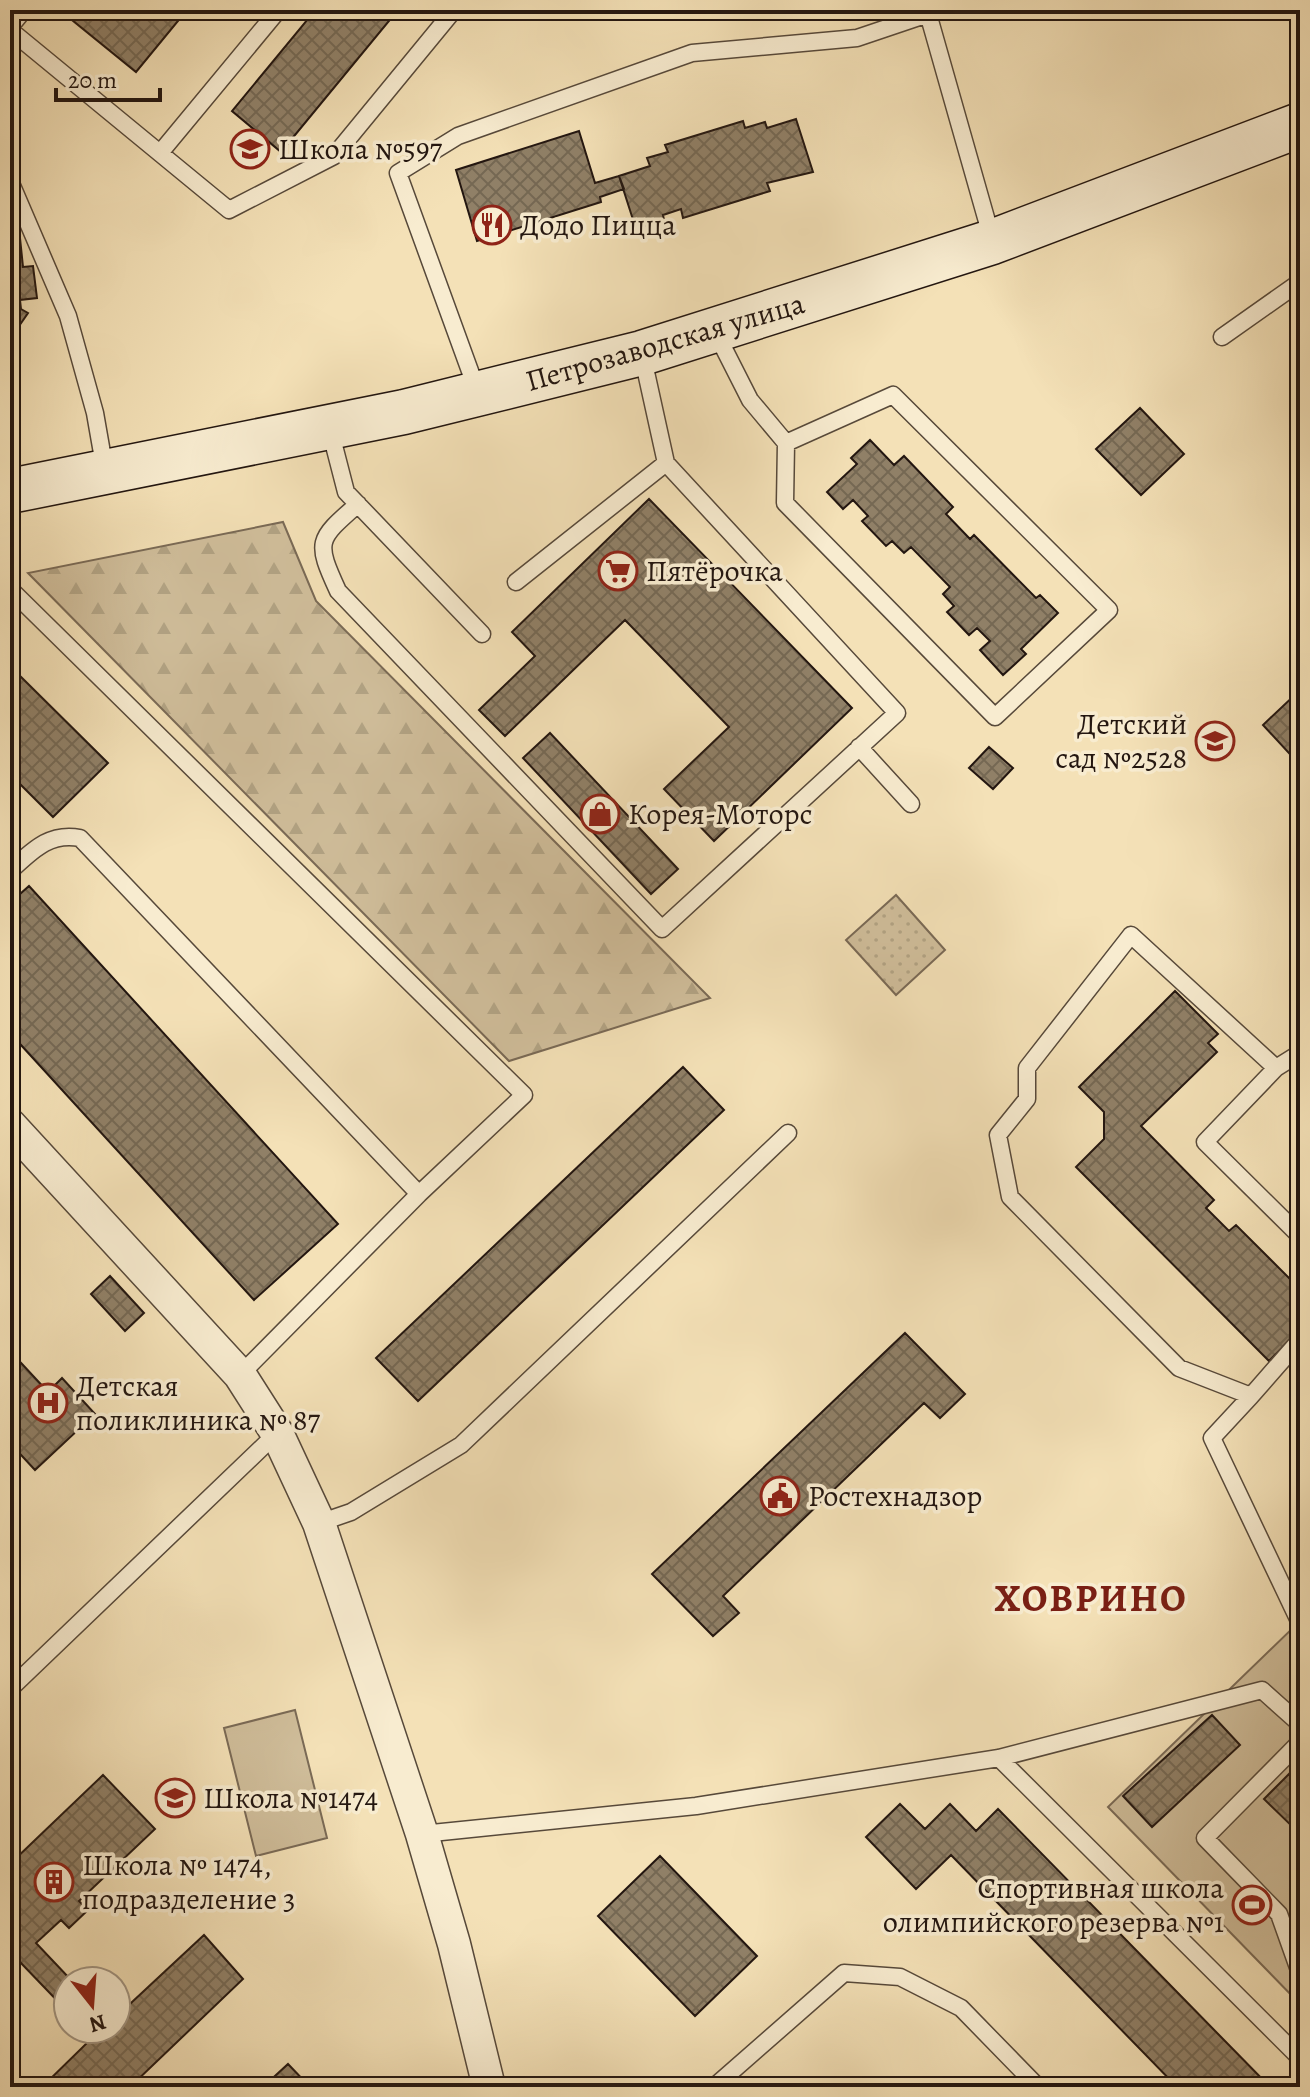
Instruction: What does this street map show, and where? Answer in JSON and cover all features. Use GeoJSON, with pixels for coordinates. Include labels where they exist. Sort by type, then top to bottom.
{"type":"FeatureCollection","features":[{"type":"Feature","properties":{"kind":"main road","name":"Петрозаводская улица"},"geometry":{"type":"LineString","coordinates":[[10,491],[330,428],[642,353],[992,242],[1300,125]]}},
{"type":"Feature","properties":{"kind":"street"},"geometry":{"type":"LineString","coordinates":[[10,1125],[240,1375],[277,1433],[319,1523],[422,1834],[454,1944],[489,2087]]}},
{"type":"Feature","properties":{"kind":"lane"},"geometry":{"type":"LineString","coordinates":[[24,10],[10,28],[229,210],[334,156],[454,10]]}},
{"type":"Feature","properties":{"kind":"lane"},"geometry":{"type":"LineString","coordinates":[[478,394],[398,173],[458,136],[692,53],[857,38],[931,11],[992,242]]}},
{"type":"Feature","properties":{"kind":"lane"},"geometry":{"type":"LineString","coordinates":[[160,153],[276,13]]}},
{"type":"Feature","properties":{"kind":"lane"},"geometry":{"type":"LineString","coordinates":[[10,181],[17,214],[68,316],[95,413],[106,472]]}},
{"type":"Feature","properties":{"kind":"lane"},"geometry":{"type":"LineString","coordinates":[[1222,337],[1300,282]]}},
{"type":"Feature","properties":{"kind":"lane"},"geometry":{"type":"LineString","coordinates":[[715,330],[750,400],[786,443],[785,503],[995,717],[1109,610],[893,395],[786,443]]}},
{"type":"Feature","properties":{"kind":"lane"},"geometry":{"type":"LineString","coordinates":[[358,504],[326,532],[321,554],[338,591],[662,929],[897,713],[666,463],[642,353]]}},
{"type":"Feature","properties":{"kind":"lane"},"geometry":{"type":"LineString","coordinates":[[330,428],[346,492],[482,634]]}},
{"type":"Feature","properties":{"kind":"lane"},"geometry":{"type":"LineString","coordinates":[[516,582],[666,463]]}},
{"type":"Feature","properties":{"kind":"lane"},"geometry":{"type":"LineString","coordinates":[[10,589],[524,1095],[419,1194],[240,1375]]}},
{"type":"Feature","properties":{"kind":"lane"},"geometry":{"type":"LineString","coordinates":[[859,747],[911,804]]}},
{"type":"Feature","properties":{"kind":"lane"},"geometry":{"type":"LineString","coordinates":[[10,871],[40,845],[62,834],[80,838],[419,1194]]}},
{"type":"Feature","properties":{"kind":"lane"},"geometry":{"type":"LineString","coordinates":[[1251,1396],[1179,1368],[1010,1197],[998,1135],[1027,1099],[1027,1068],[1131,935],[1276,1068]]}},
{"type":"Feature","properties":{"kind":"lane"},"geometry":{"type":"LineString","coordinates":[[1300,1053],[1276,1068],[1205,1142],[1300,1236]]}},
{"type":"Feature","properties":{"kind":"lane"},"geometry":{"type":"LineString","coordinates":[[319,1523],[351,1512],[461,1445],[788,1133]]}},
{"type":"Feature","properties":{"kind":"lane"},"geometry":{"type":"LineString","coordinates":[[1300,1340],[1212,1438],[1300,1623]]}},
{"type":"Feature","properties":{"kind":"lane"},"geometry":{"type":"LineString","coordinates":[[10,1688],[277,1433]]}},
{"type":"Feature","properties":{"kind":"lane"},"geometry":{"type":"LineString","coordinates":[[422,1834],[696,1806],[999,1758],[1262,1690],[1300,1724]]}},
{"type":"Feature","properties":{"kind":"lane"},"geometry":{"type":"LineString","coordinates":[[1300,1742],[1205,1838],[1279,1914],[1300,1973]]}},
{"type":"Feature","properties":{"kind":"lane"},"geometry":{"type":"LineString","coordinates":[[999,1758],[1300,2058]]}},
{"type":"Feature","properties":{"kind":"lane"},"geometry":{"type":"LineString","coordinates":[[714,2087],[844,1973],[900,1977],[961,2008],[1038,2087]]}},
{"type":"Feature","properties":{"kind":"green space"},"geometry":{"type":"Polygon","coordinates":[[[283,522],[316,601],[710,998],[509,1061],[28,573],[283,522]]]}},
{"type":"Feature","properties":{"kind":"green space"},"geometry":{"type":"Polygon","coordinates":[[[896,895],[945,950],[896,995],[846,940],[896,895]]]}},
{"type":"Feature","properties":{"kind":"green space","name":"Спортивная школа олимпийского резерва №1"},"geometry":{"type":"Polygon","coordinates":[[[1300,1621],[1300,2004],[1108,1807],[1300,1621]]]}},
{"type":"Feature","properties":{"kind":"green space"},"geometry":{"type":"Polygon","coordinates":[[[295,1710],[327,1838],[256,1856],[224,1728],[295,1710]]]}},
{"type":"Feature","properties":{"kind":"building"},"geometry":{"type":"Polygon","coordinates":[[[80,10],[187,10],[136,72],[72,20],[80,10]]]}},
{"type":"Feature","properties":{"kind":"building"},"geometry":{"type":"Polygon","coordinates":[[[309,10],[398,10],[281,152],[232,111],[313,13],[309,10]]]}},
{"type":"Feature","properties":{"kind":"building"},"geometry":{"type":"Polygon","coordinates":[[[796,119],[813,172],[767,183],[770,191],[683,218],[681,209],[663,215],[664,220],[636,229],[619,176],[650,166],[647,158],[668,152],[665,145],[743,121],[745,128],[765,122],[767,128],[796,119]]]}},
{"type":"Feature","properties":{"kind":"building"},"geometry":{"type":"Polygon","coordinates":[[[579,131],[595,183],[619,176],[624,189],[600,197],[601,202],[477,241],[456,170],[579,131]]]}},
{"type":"Feature","properties":{"kind":"building"},"geometry":{"type":"Polygon","coordinates":[[[20,238],[23,267],[33,266],[37,298],[20,300],[21,309],[28,313],[17,329],[10,328],[10,239],[20,238]]]}},
{"type":"Feature","properties":{"kind":"building"},"geometry":{"type":"Polygon","coordinates":[[[1140,408],[1184,454],[1141,495],[1096,449],[1140,408]]]}},
{"type":"Feature","properties":{"kind":"building"},"geometry":{"type":"Polygon","coordinates":[[[870,440],[894,465],[904,456],[953,507],[946,514],[970,539],[974,535],[1036,598],[1040,595],[1058,613],[1021,649],[1026,654],[1003,675],[980,650],[990,641],[977,628],[969,635],[947,612],[954,606],[943,594],[950,587],[911,547],[904,553],[892,541],[886,546],[862,521],[868,516],[853,500],[843,509],[827,492],[857,464],[851,458],[870,440]]]}},
{"type":"Feature","properties":{"kind":"building"},"geometry":{"type":"Polygon","coordinates":[[[649,499],[852,708],[714,841],[664,789],[729,727],[625,620],[505,736],[479,710],[535,656],[512,632],[649,499]]]}},
{"type":"Feature","properties":{"kind":"building"},"geometry":{"type":"Polygon","coordinates":[[[10,666],[108,763],[53,817],[10,774],[10,666]]]}},
{"type":"Feature","properties":{"kind":"building"},"geometry":{"type":"Polygon","coordinates":[[[1300,690],[1300,765],[1263,725],[1300,690]]]}},
{"type":"Feature","properties":{"kind":"building","name":"Корея-Моторс"},"geometry":{"type":"Polygon","coordinates":[[[550,733],[678,869],[651,894],[523,758],[550,733]]]}},
{"type":"Feature","properties":{"kind":"building"},"geometry":{"type":"Polygon","coordinates":[[[989,747],[1013,768],[993,789],[969,768],[989,747]]]}},
{"type":"Feature","properties":{"kind":"building"},"geometry":{"type":"Polygon","coordinates":[[[29,886],[338,1224],[254,1300],[10,1033],[10,903],[29,886]]]}},
{"type":"Feature","properties":{"kind":"building"},"geometry":{"type":"Polygon","coordinates":[[[1175,991],[1218,1034],[1208,1043],[1217,1052],[1141,1126],[1214,1200],[1206,1208],[1229,1231],[1236,1225],[1300,1289],[1300,1330],[1269,1361],[1076,1167],[1104,1139],[1104,1112],[1079,1087],[1175,991]]]}},
{"type":"Feature","properties":{"kind":"building"},"geometry":{"type":"Polygon","coordinates":[[[683,1067],[724,1110],[418,1401],[376,1358],[683,1067]]]}},
{"type":"Feature","properties":{"kind":"building"},"geometry":{"type":"Polygon","coordinates":[[[110,1276],[144,1313],[125,1331],[91,1294],[110,1276]]]}},
{"type":"Feature","properties":{"kind":"building","name":"Ростехнадзор"},"geometry":{"type":"Polygon","coordinates":[[[905,1333],[965,1394],[940,1418],[924,1403],[723,1596],[739,1613],[713,1636],[652,1574],[905,1333]]]}},
{"type":"Feature","properties":{"kind":"building","name":"Детская поликлиника № 87"},"geometry":{"type":"Polygon","coordinates":[[[10,1351],[48,1392],[62,1378],[95,1414],[35,1470],[10,1443],[10,1351]]]}},
{"type":"Feature","properties":{"kind":"building"},"geometry":{"type":"Polygon","coordinates":[[[1212,1715],[1240,1745],[1152,1827],[1123,1796],[1212,1715]]]}},
{"type":"Feature","properties":{"kind":"building"},"geometry":{"type":"Polygon","coordinates":[[[1289,1774],[1300,1784],[1300,1834],[1264,1799],[1289,1774]]]}},
{"type":"Feature","properties":{"kind":"building","name":"Школа № 1474, подразделение 3"},"geometry":{"type":"Polygon","coordinates":[[[103,1775],[155,1829],[79,1901],[88,1910],[69,1928],[61,1920],[36,1943],[57,1965],[52,1965],[52,1995],[19,1961],[10,1969],[10,1864],[103,1775]]]}},
{"type":"Feature","properties":{"kind":"building"},"geometry":{"type":"Polygon","coordinates":[[[900,1804],[925,1829],[950,1804],[976,1831],[998,1809],[1270,2087],[1177,2087],[951,1855],[916,1889],[866,1837],[900,1804]]]}},
{"type":"Feature","properties":{"kind":"building"},"geometry":{"type":"Polygon","coordinates":[[[660,1856],[757,1956],[695,2016],[598,1916],[660,1856]]]}},
{"type":"Feature","properties":{"kind":"building","name":"Школа № 1474, подразделение 3"},"geometry":{"type":"Polygon","coordinates":[[[204,1935],[243,1979],[130,2087],[42,2087],[85,2045],[132,2045],[132,2002],[204,1935]]]}},
{"type":"Feature","properties":{"kind":"building"},"geometry":{"type":"Polygon","coordinates":[[[288,2064],[310,2087],[263,2087],[288,2064]]]}},
{"type":"Feature","properties":{"kind":"place","name":"Школа №597"},"geometry":{"type":"Point","coordinates":[250,149]}},
{"type":"Feature","properties":{"kind":"place","name":"Додо Пицца"},"geometry":{"type":"Point","coordinates":[492,225]}},
{"type":"Feature","properties":{"kind":"place","name":"Пятёрочка"},"geometry":{"type":"Point","coordinates":[618,571]}},
{"type":"Feature","properties":{"kind":"place","name":"Детский сад №2528"},"geometry":{"type":"Point","coordinates":[1215,741]}},
{"type":"Feature","properties":{"kind":"place","name":"Корея-Моторс"},"geometry":{"type":"Point","coordinates":[600,814]}},
{"type":"Feature","properties":{"kind":"place","name":"Детская поликлиника № 87"},"geometry":{"type":"Point","coordinates":[48,1403]}},
{"type":"Feature","properties":{"kind":"place","name":"Ростехнадзор"},"geometry":{"type":"Point","coordinates":[780,1496]}},
{"type":"Feature","properties":{"kind":"place","name":"Школа №1474"},"geometry":{"type":"Point","coordinates":[175,1798]}},
{"type":"Feature","properties":{"kind":"place","name":"Школа № 1474, подразделение 3"},"geometry":{"type":"Point","coordinates":[54,1882]}},
{"type":"Feature","properties":{"kind":"place","name":"Спортивная школа олимпийского резерва №1"},"geometry":{"type":"Point","coordinates":[1252,1905]}},
{"type":"Feature","properties":{"kind":"district","name":"ХОВРИНО"},"geometry":{"type":"Point","coordinates":[1091,1598]}}]}
